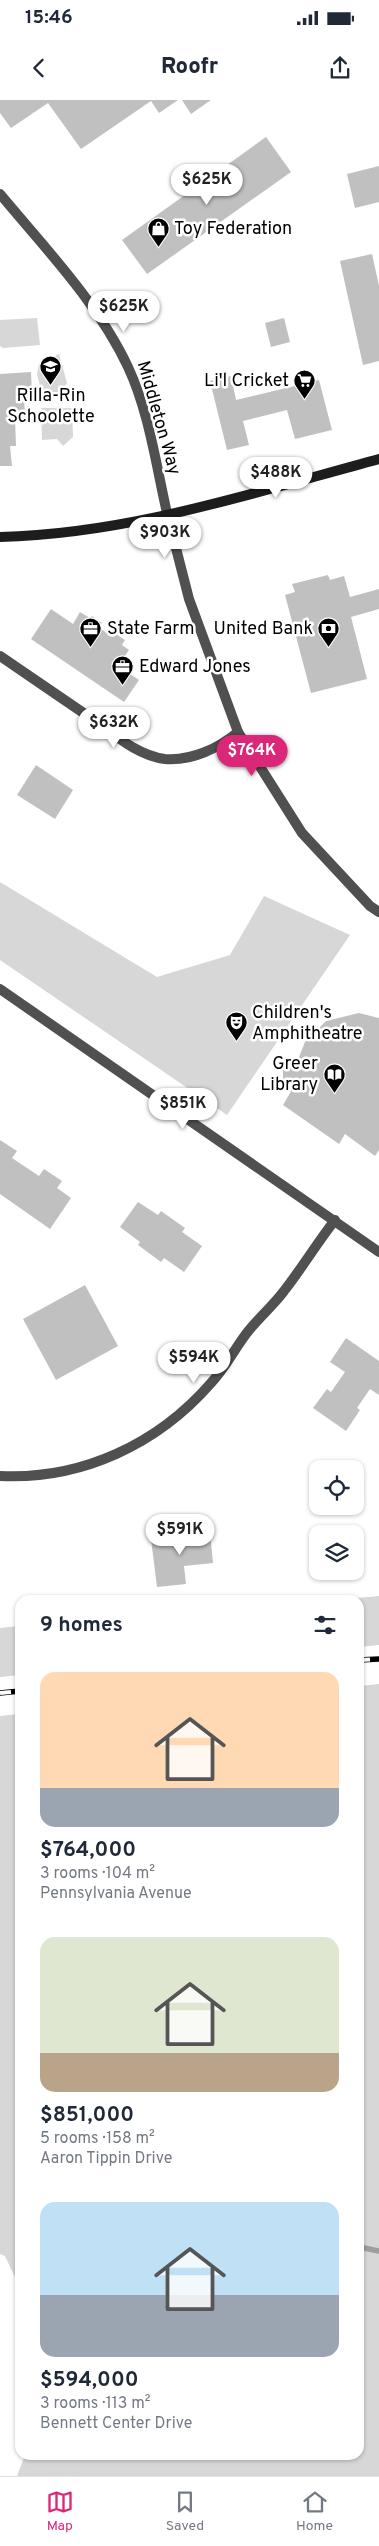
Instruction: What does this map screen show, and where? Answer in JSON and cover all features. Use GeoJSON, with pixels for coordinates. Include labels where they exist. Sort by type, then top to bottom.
{"type":"FeatureCollection","features":[{"type":"Feature","properties":{"kind":"main road"},"geometry":{"type":"LineString","coordinates":[[0,537],[84,531],[167,513],[379,459]]}},
{"type":"Feature","properties":{"kind":"street","name":"Middleton Way"},"geometry":{"type":"LineString","coordinates":[[0,194],[101,319],[121,353],[139,397],[188,599],[238,732],[302,833],[370,906],[379,912]]}},
{"type":"Feature","properties":{"kind":"street"},"geometry":{"type":"LineString","coordinates":[[0,656],[127,743],[150,756],[165,759],[186,758],[224,743],[238,732]]}},
{"type":"Feature","properties":{"kind":"street"},"geometry":{"type":"LineString","coordinates":[[0,989],[379,1252]]}},
{"type":"Feature","properties":{"kind":"street"},"geometry":{"type":"LineString","coordinates":[[0,1476],[51,1474],[87,1466],[107,1459],[157,1432],[186,1410],[212,1383],[249,1330],[284,1292],[335,1220]]}},
{"type":"Feature","properties":{"kind":"shaded area"},"geometry":{"type":"Polygon","coordinates":[[[37,318],[40,345],[3,348],[0,346],[0,320],[37,318]]]}},
{"type":"Feature","properties":{"kind":"shaded area"},"geometry":{"type":"Polygon","coordinates":[[[59,354],[67,383],[61,393],[42,394],[37,374],[39,364],[59,354]]]}},
{"type":"Feature","properties":{"kind":"shaded area"},"geometry":{"type":"Polygon","coordinates":[[[41,408],[72,408],[73,437],[63,446],[57,439],[42,440],[41,408]]]}},
{"type":"Feature","properties":{"kind":"shaded area"},"geometry":{"type":"Polygon","coordinates":[[[0,882],[157,977],[230,955],[264,896],[350,935],[227,1115],[0,960],[0,882]]]}},
{"type":"Feature","properties":{"kind":"shaded area"},"geometry":{"type":"Polygon","coordinates":[[[379,1596],[379,1645],[364,1646],[364,1597],[379,1596]]]}},
{"type":"Feature","properties":{"kind":"shaded area"},"geometry":{"type":"Polygon","coordinates":[[[15,1626],[15,1676],[0,1677],[0,1628],[15,1626]]]}},
{"type":"Feature","properties":{"kind":"shaded area"},"geometry":{"type":"Polygon","coordinates":[[[379,1684],[379,2476],[17,2476],[23,2460],[364,2460],[364,1686],[379,1684]]]}},
{"type":"Feature","properties":{"kind":"shaded area"},"geometry":{"type":"Polygon","coordinates":[[[15,1714],[15,2277],[5,2256],[0,2254],[0,1716],[15,1714]]]}},
{"type":"Feature","properties":{"kind":"building"},"geometry":{"type":"Polygon","coordinates":[[[0,100],[178,100],[159,113],[151,101],[81,149],[48,103],[11,128],[0,113],[0,100]]]}},
{"type":"Feature","properties":{"kind":"building"},"geometry":{"type":"Polygon","coordinates":[[[182,100],[211,100],[191,114],[182,100]]]}},
{"type":"Feature","properties":{"kind":"building"},"geometry":{"type":"Polygon","coordinates":[[[266,137],[291,172],[147,274],[122,240],[266,137]]]}},
{"type":"Feature","properties":{"kind":"building"},"geometry":{"type":"Polygon","coordinates":[[[379,166],[379,202],[355,208],[347,174],[379,166]]]}},
{"type":"Feature","properties":{"kind":"building"},"geometry":{"type":"Polygon","coordinates":[[[372,254],[379,286],[379,361],[363,365],[340,261],[372,254]]]}},
{"type":"Feature","properties":{"kind":"building"},"geometry":{"type":"Polygon","coordinates":[[[284,318],[290,342],[271,347],[265,323],[284,318]]]}},
{"type":"Feature","properties":{"kind":"building"},"geometry":{"type":"Polygon","coordinates":[[[31,372],[32,394],[24,395],[25,418],[15,419],[16,446],[10,446],[12,466],[0,466],[0,374],[31,372]]]}},
{"type":"Feature","properties":{"kind":"building"},"geometry":{"type":"Polygon","coordinates":[[[231,376],[236,400],[319,380],[332,430],[295,439],[287,410],[243,421],[249,445],[227,450],[210,381],[231,376]]]}},
{"type":"Feature","properties":{"kind":"building","name":"United Bank"},"geometry":{"type":"Polygon","coordinates":[[[328,575],[330,580],[344,576],[350,597],[379,589],[379,609],[351,617],[367,679],[311,693],[285,595],[295,592],[292,584],[328,575]]]}},
{"type":"Feature","properties":{"kind":"building"},"geometry":{"type":"Polygon","coordinates":[[[51,609],[73,624],[80,612],[90,618],[92,616],[102,623],[99,628],[114,637],[116,634],[125,640],[122,645],[129,650],[118,666],[139,680],[124,702],[31,639],[51,609]]]}},
{"type":"Feature","properties":{"kind":"building"},"geometry":{"type":"Polygon","coordinates":[[[36,765],[73,790],[55,819],[17,795],[36,765]]]}},
{"type":"Feature","properties":{"kind":"building","name":"Greer Library"},"geometry":{"type":"Polygon","coordinates":[[[359,1013],[379,1018],[379,1150],[375,1156],[345,1134],[339,1144],[283,1105],[297,1081],[283,1081],[283,1062],[297,1062],[305,1042],[326,1021],[359,1013]]]}},
{"type":"Feature","properties":{"kind":"building"},"geometry":{"type":"Polygon","coordinates":[[[0,1140],[17,1151],[12,1158],[39,1176],[44,1169],[62,1181],[57,1188],[71,1198],[50,1229],[0,1194],[0,1140]]]}},
{"type":"Feature","properties":{"kind":"building"},"geometry":{"type":"Polygon","coordinates":[[[138,1202],[158,1215],[161,1211],[185,1228],[182,1232],[202,1246],[184,1272],[164,1258],[161,1262],[138,1245],[140,1242],[120,1227],[138,1202]]]}},
{"type":"Feature","properties":{"kind":"building"},"geometry":{"type":"Polygon","coordinates":[[[85,1285],[118,1346],[56,1380],[23,1319],[85,1285]]]}},
{"type":"Feature","properties":{"kind":"building"},"geometry":{"type":"Polygon","coordinates":[[[346,1338],[379,1361],[379,1395],[370,1389],[357,1408],[360,1410],[346,1431],[313,1408],[327,1389],[331,1392],[345,1372],[330,1362],[346,1338]]]}},
{"type":"Feature","properties":{"kind":"building"},"geometry":{"type":"Polygon","coordinates":[[[201,1530],[201,1533],[210,1532],[213,1563],[184,1566],[186,1584],[157,1587],[151,1539],[162,1538],[161,1534],[170,1533],[170,1537],[192,1535],[191,1531],[201,1530]]]}},
{"type":"Feature","properties":{"kind":"waterway"},"geometry":{"type":"LineString","coordinates":[[364,2248],[379,2251]]}},
{"type":"Feature","properties":{"kind":"railway"},"geometry":{"type":"LineString","coordinates":[[364,1660],[379,1659]]}},
{"type":"Feature","properties":{"kind":"railway"},"geometry":{"type":"LineString","coordinates":[[0,1693],[15,1692]]}},
{"type":"Feature","properties":{"kind":"place","name":"Toy Federation"},"geometry":{"type":"Point","coordinates":[158,248]}},
{"type":"Feature","properties":{"kind":"place","name":"Rilla-Rin Schoolette"},"geometry":{"type":"Point","coordinates":[51,385]}},
{"type":"Feature","properties":{"kind":"place","name":"Li'l Cricket"},"geometry":{"type":"Point","coordinates":[305,400]}},
{"type":"Feature","properties":{"kind":"place","name":"State Farm"},"geometry":{"type":"Point","coordinates":[91,648]}},
{"type":"Feature","properties":{"kind":"place","name":"United Bank"},"geometry":{"type":"Point","coordinates":[329,648]}},
{"type":"Feature","properties":{"kind":"place","name":"Edward Jones"},"geometry":{"type":"Point","coordinates":[123,686]}},
{"type":"Feature","properties":{"kind":"place","name":"Children's Amphitheatre"},"geometry":{"type":"Point","coordinates":[236,1042]}},
{"type":"Feature","properties":{"kind":"place","name":"Greer Library"},"geometry":{"type":"Point","coordinates":[334,1093]}}]}
